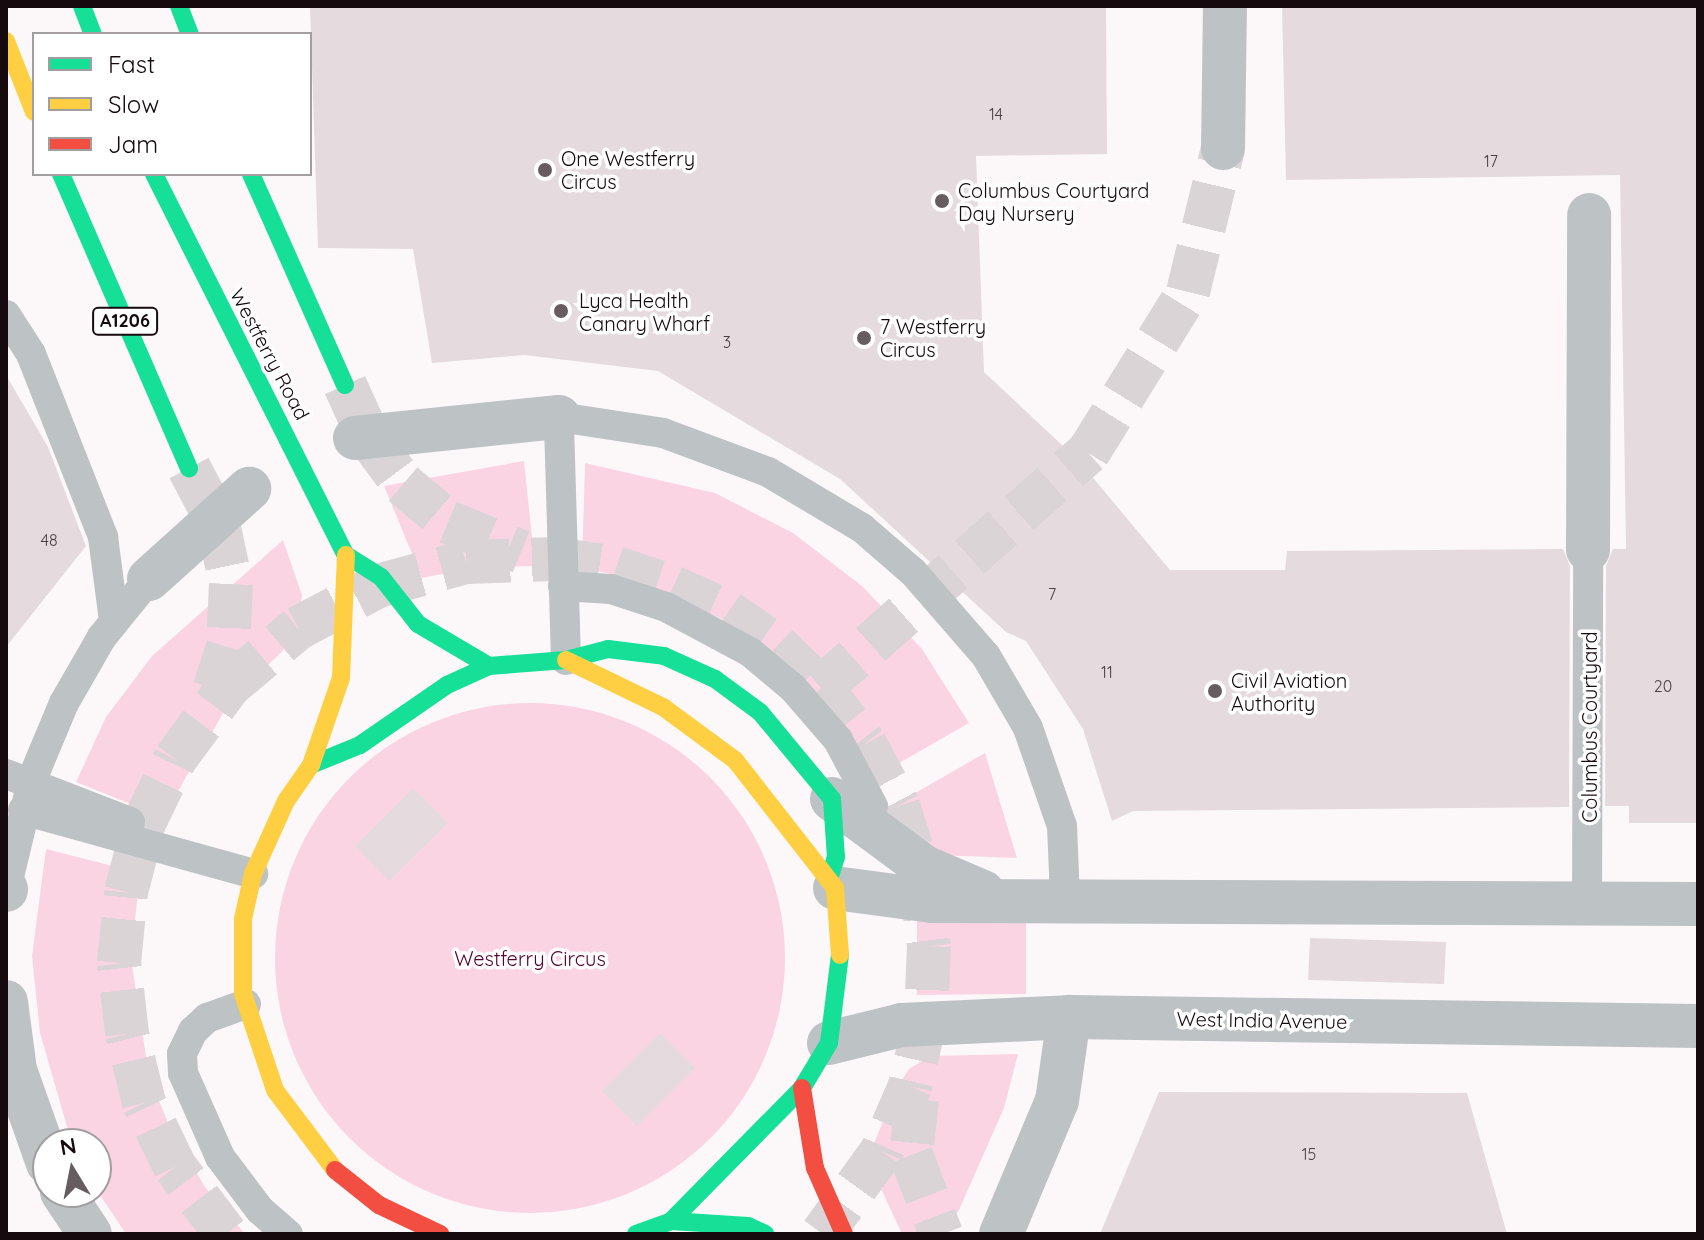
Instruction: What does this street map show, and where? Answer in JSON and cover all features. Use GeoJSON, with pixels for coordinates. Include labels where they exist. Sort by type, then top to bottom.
{"type":"FeatureCollection","features":[{"type":"Feature","properties":{"kind":"street"},"geometry":{"type":"LineString","coordinates":[[82,6],[92,32]]}},
{"type":"Feature","properties":{"kind":"street"},"geometry":{"type":"LineString","coordinates":[[179,6],[189,32]]}},
{"type":"Feature","properties":{"kind":"street"},"geometry":{"type":"LineString","coordinates":[[1223,148],[1225,6]]}},
{"type":"Feature","properties":{"kind":"street"},"geometry":{"type":"LineString","coordinates":[[6,41],[32,107]]}},
{"type":"Feature","properties":{"kind":"street","name":"A1206"},"geometry":{"type":"LineString","coordinates":[[62,176],[189,468]]}},
{"type":"Feature","properties":{"kind":"street","name":"Westferry Road"},"geometry":{"type":"LineString","coordinates":[[155,176],[346,555],[341,678],[311,765]]}},
{"type":"Feature","properties":{"kind":"street"},"geometry":{"type":"LineString","coordinates":[[252,176],[345,385]]}},
{"type":"Feature","properties":{"kind":"street"},"geometry":{"type":"LineString","coordinates":[[1588,550],[1589,215]]}},
{"type":"Feature","properties":{"kind":"street"},"geometry":{"type":"LineString","coordinates":[[355,438],[559,417]]}},
{"type":"Feature","properties":{"kind":"street"},"geometry":{"type":"LineString","coordinates":[[149,579],[249,489]]}},
{"type":"Feature","properties":{"kind":"street"},"geometry":{"type":"LineString","coordinates":[[346,555],[381,577],[418,624],[489,666]]}},
{"type":"Feature","properties":{"kind":"street"},"geometry":{"type":"LineString","coordinates":[[436,1233],[379,1205],[321,1158],[275,1090],[246,1004],[241,958],[253,874],[265,840],[311,765],[360,745],[447,685],[489,666],[566,660],[608,649],[638,650],[689,665],[760,712],[924,867],[992,896]]}},
{"type":"Feature","properties":{"kind":"street"},"geometry":{"type":"LineString","coordinates":[[566,660],[663,707],[735,760],[832,884],[932,901],[992,896],[1698,904]]}},
{"type":"Feature","properties":{"kind":"street"},"geometry":{"type":"LineString","coordinates":[[671,1221],[802,1088],[829,1043],[841,961],[832,884],[836,857],[853,802]]}},
{"type":"Feature","properties":{"kind":"street"},"geometry":{"type":"LineString","coordinates":[[6,1002],[15,1070],[36,1128]]}},
{"type":"Feature","properties":{"kind":"street"},"geometry":{"type":"LineString","coordinates":[[1009,1221],[1057,1101],[1069,1017]]}},
{"type":"Feature","properties":{"kind":"street","name":"West India Avenue"},"geometry":{"type":"LineString","coordinates":[[829,1043],[902,1025],[1069,1017],[1698,1026]]}},
{"type":"Feature","properties":{"kind":"street"},"geometry":{"type":"LineString","coordinates":[[802,1088],[815,1168],[844,1234]]}},
{"type":"Feature","properties":{"kind":"street"},"geometry":{"type":"LineString","coordinates":[[73,1208],[90,1234]]}},
{"type":"Feature","properties":{"kind":"street"},"geometry":{"type":"LineString","coordinates":[[636,1234],[671,1221],[748,1226],[765,1234]]}},
{"type":"Feature","properties":{"kind":"lane"},"geometry":{"type":"LineString","coordinates":[[6,315],[31,354],[98,525],[114,620]]}},
{"type":"Feature","properties":{"kind":"lane"},"geometry":{"type":"LineString","coordinates":[[566,660],[559,417],[663,433],[768,472],[862,528],[913,572],[986,656],[1028,728],[1062,826],[1065,898]]}},
{"type":"Feature","properties":{"kind":"lane","name":"Columbus Courtyard"},"geometry":{"type":"LineString","coordinates":[[1587,903],[1588,550]]}},
{"type":"Feature","properties":{"kind":"lane"},"geometry":{"type":"LineString","coordinates":[[6,889],[23,810],[64,703],[114,620],[149,579]]}},
{"type":"Feature","properties":{"kind":"lane"},"geometry":{"type":"LineString","coordinates":[[563,586],[611,589],[666,607],[750,652],[830,731],[853,802]]}},
{"type":"Feature","properties":{"kind":"lane"},"geometry":{"type":"LineString","coordinates":[[6,774],[143,827]]}},
{"type":"Feature","properties":{"kind":"lane"},"geometry":{"type":"LineString","coordinates":[[23,810],[253,874]]}},
{"type":"Feature","properties":{"kind":"lane"},"geometry":{"type":"LineString","coordinates":[[246,1004],[207,1018],[193,1031],[182,1054],[183,1073],[200,1122],[239,1185],[288,1234]]}},
{"type":"Feature","properties":{"kind":"green space"},"geometry":{"type":"Polygon","coordinates":[[[524,461],[535,566],[472,568],[422,578],[384,486],[524,461]]]}},
{"type":"Feature","properties":{"kind":"green space"},"geometry":{"type":"Polygon","coordinates":[[[585,463],[715,493],[793,533],[862,586],[922,649],[969,723],[875,777],[807,683],[737,626],[630,578],[582,568],[585,463]]]}},
{"type":"Feature","properties":{"kind":"green space"},"geometry":{"type":"Polygon","coordinates":[[[283,540],[302,595],[296,638],[229,703],[163,817],[76,782],[106,717],[152,656],[283,540]]]}},
{"type":"Feature","properties":{"kind":"green space","name":"Westferry Circus"},"geometry":{"type":"Polygon","coordinates":[[[530,703],[580,708],[628,722],[672,746],[710,778],[742,816],[766,860],[780,908],[785,958],[780,1008],[766,1056],[742,1100],[710,1138],[672,1170],[628,1194],[580,1208],[530,1213],[480,1208],[432,1194],[388,1170],[350,1138],[318,1100],[294,1056],[280,1008],[275,958],[280,908],[294,860],[318,816],[350,778],[388,746],[432,722],[480,708],[530,703]]]}},
{"type":"Feature","properties":{"kind":"green space"},"geometry":{"type":"Polygon","coordinates":[[[985,753],[1017,858],[937,855],[902,832],[889,808],[985,753]]]}},
{"type":"Feature","properties":{"kind":"green space"},"geometry":{"type":"Polygon","coordinates":[[[46,849],[140,873],[131,958],[149,1076],[171,1130],[205,1187],[245,1234],[126,1234],[109,1208],[112,1208],[112,1128],[67,1128],[40,1033],[32,956],[46,849]]]}},
{"type":"Feature","properties":{"kind":"green space"},"geometry":{"type":"Polygon","coordinates":[[[1026,917],[1026,994],[917,995],[917,918],[1026,917]]]}},
{"type":"Feature","properties":{"kind":"green space"},"geometry":{"type":"Polygon","coordinates":[[[1018,1054],[1004,1108],[959,1210],[943,1234],[902,1234],[876,1178],[873,1146],[896,1089],[909,1069],[930,1056],[1018,1054]]]}},
{"type":"Feature","properties":{"kind":"building"},"geometry":{"type":"Polygon","coordinates":[[[310,6],[1106,6],[1107,154],[976,156],[984,372],[1079,461],[1170,570],[1285,570],[1287,551],[1563,549],[1570,566],[1569,807],[1133,811],[1112,821],[1083,729],[1026,641],[1006,632],[840,479],[658,371],[524,355],[432,363],[413,249],[318,248],[310,6]]]}},
{"type":"Feature","properties":{"kind":"building"},"geometry":{"type":"Polygon","coordinates":[[[1282,6],[1698,6],[1698,823],[1629,823],[1629,806],[1605,806],[1606,566],[1613,549],[1626,549],[1620,175],[1286,180],[1282,6]]]}},
{"type":"Feature","properties":{"kind":"building"},"geometry":{"type":"Polygon","coordinates":[[[6,375],[48,447],[86,546],[6,647],[6,375]]]}},
{"type":"Feature","properties":{"kind":"building"},"geometry":{"type":"Polygon","coordinates":[[[413,788],[448,823],[389,881],[355,846],[413,788]]]}},
{"type":"Feature","properties":{"kind":"building"},"geometry":{"type":"Polygon","coordinates":[[[1310,938],[1446,942],[1444,984],[1308,980],[1310,938]]]}},
{"type":"Feature","properties":{"kind":"building"},"geometry":{"type":"Polygon","coordinates":[[[660,1033],[695,1068],[637,1126],[602,1091],[660,1033]]]}},
{"type":"Feature","properties":{"kind":"building"},"geometry":{"type":"Polygon","coordinates":[[[1159,1092],[1467,1093],[1507,1234],[1100,1234],[1159,1092]]]}},
{"type":"Feature","properties":{"kind":"tunnel"},"geometry":{"type":"LineString","coordinates":[[821,688],[1088,453],[1188,292],[1223,148]]}},
{"type":"Feature","properties":{"kind":"tunnel"},"geometry":{"type":"LineString","coordinates":[[345,385],[369,438],[403,484],[448,522],[521,552]]}},
{"type":"Feature","properties":{"kind":"tunnel"},"geometry":{"type":"LineString","coordinates":[[189,468],[218,523],[231,584],[228,647],[210,703]]}},
{"type":"Feature","properties":{"kind":"tunnel"},"geometry":{"type":"LineString","coordinates":[[226,1234],[175,1167],[144,1103],[127,1034],[119,963],[126,892],[144,823],[175,759],[229,686],[298,628],[378,586],[466,562],[556,559],[616,568],[673,587],[728,612],[777,646],[821,688],[865,744],[898,806],[920,875],[929,946],[926,1017],[910,1086],[882,1151],[822,1234]]}},
{"type":"Feature","properties":{"kind":"tunnel"},"geometry":{"type":"LineString","coordinates":[[917,1099],[911,1155],[941,1234]]}},
{"type":"Feature","properties":{"kind":"traffic: fast"},"geometry":{"type":"LineString","coordinates":[[82,6],[92,32]]}},
{"type":"Feature","properties":{"kind":"traffic: fast"},"geometry":{"type":"LineString","coordinates":[[179,6],[189,32]]}},
{"type":"Feature","properties":{"kind":"traffic: fast"},"geometry":{"type":"LineString","coordinates":[[62,176],[189,468]]}},
{"type":"Feature","properties":{"kind":"traffic: fast"},"geometry":{"type":"LineString","coordinates":[[155,176],[346,555],[381,577],[418,624],[489,666]]}},
{"type":"Feature","properties":{"kind":"traffic: fast"},"geometry":{"type":"LineString","coordinates":[[252,176],[345,385]]}},
{"type":"Feature","properties":{"kind":"traffic: fast"},"geometry":{"type":"LineString","coordinates":[[311,765],[360,745],[447,685],[489,666],[566,660],[608,649],[664,656],[715,679],[760,712],[832,799],[836,857],[829,879]]}},
{"type":"Feature","properties":{"kind":"traffic: fast"},"geometry":{"type":"LineString","coordinates":[[671,1221],[802,1088],[829,1043],[840,955]]}},
{"type":"Feature","properties":{"kind":"traffic: fast"},"geometry":{"type":"LineString","coordinates":[[636,1234],[671,1221],[748,1226],[765,1234]]}},
{"type":"Feature","properties":{"kind":"traffic: slow"},"geometry":{"type":"LineString","coordinates":[[6,41],[32,107]]}},
{"type":"Feature","properties":{"kind":"traffic: slow"},"geometry":{"type":"LineString","coordinates":[[335,1170],[275,1090],[243,994],[243,919],[253,874],[286,801],[311,765],[341,678],[346,555]]}},
{"type":"Feature","properties":{"kind":"traffic: slow"},"geometry":{"type":"LineString","coordinates":[[566,660],[663,707],[735,760],[835,888],[840,955]]}},
{"type":"Feature","properties":{"kind":"traffic: jam"},"geometry":{"type":"LineString","coordinates":[[802,1088],[815,1168],[844,1234]]}},
{"type":"Feature","properties":{"kind":"traffic: jam"},"geometry":{"type":"LineString","coordinates":[[335,1170],[379,1205],[440,1234]]}},
{"type":"Feature","properties":{"kind":"place","name":"One Westferry Circus"},"geometry":{"type":"Point","coordinates":[545,170]}},
{"type":"Feature","properties":{"kind":"place","name":"Columbus Courtyard Day Nursery"},"geometry":{"type":"Point","coordinates":[942,201]}},
{"type":"Feature","properties":{"kind":"place","name":"Lyca Health Canary Wharf"},"geometry":{"type":"Point","coordinates":[561,311]}},
{"type":"Feature","properties":{"kind":"place","name":"7 Westferry Circus"},"geometry":{"type":"Point","coordinates":[864,338]}},
{"type":"Feature","properties":{"kind":"place","name":"Civil Aviation Authority"},"geometry":{"type":"Point","coordinates":[1215,691]}}]}
